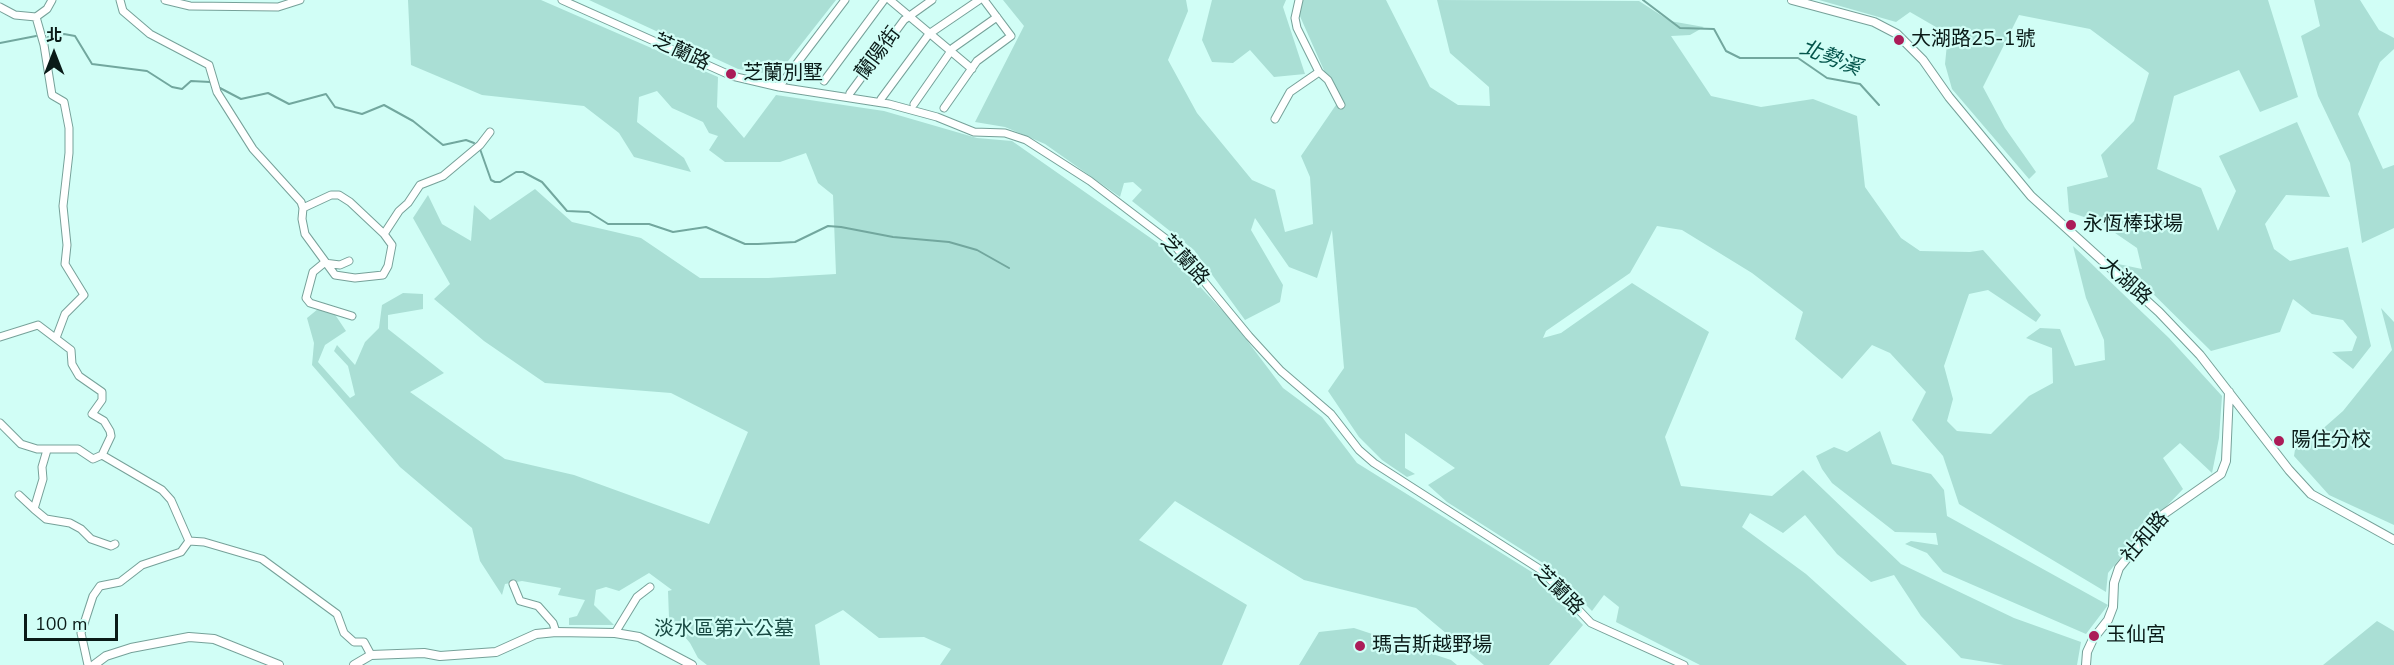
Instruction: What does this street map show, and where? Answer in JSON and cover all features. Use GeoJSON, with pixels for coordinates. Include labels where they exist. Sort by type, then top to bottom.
{"type":"FeatureCollection","features":[{"type":"Feature","properties":{"kind":"street"},"geometry":{"type":"LineString","coordinates":[[0,7],[15,15],[36,17],[47,9],[52,0]]}},
{"type":"Feature","properties":{"kind":"street"},"geometry":{"type":"LineString","coordinates":[[120,0],[123,11],[150,34],[208,66],[217,92],[253,149],[301,202],[305,234],[335,275],[343,278],[383,275],[388,266],[392,245],[384,234],[350,202],[339,195],[331,195],[303,208]]}},
{"type":"Feature","properties":{"kind":"street"},"geometry":{"type":"LineString","coordinates":[[165,0],[190,6],[278,7],[300,0]]}},
{"type":"Feature","properties":{"kind":"street","name":"芝蘭路"},"geometry":{"type":"LineString","coordinates":[[562,0],[732,76],[779,87],[889,104],[937,117],[974,132],[1015,136],[1090,181],[1174,245],[1257,345],[1281,371],[1331,414],[1359,450],[1374,463],[1541,570],[1591,623],[1684,665]]}},
{"type":"Feature","properties":{"kind":"street"},"geometry":{"type":"LineString","coordinates":[[779,87],[845,0]]}},
{"type":"Feature","properties":{"kind":"street","name":"蘭陽街"},"geometry":{"type":"LineString","coordinates":[[824,81],[884,0]]}},
{"type":"Feature","properties":{"kind":"street","name":"蘭陽街"},"geometry":{"type":"LineString","coordinates":[[890,0],[972,69]]}},
{"type":"Feature","properties":{"kind":"street","name":"蘭陽街"},"geometry":{"type":"LineString","coordinates":[[850,93],[909,16],[932,0]]}},
{"type":"Feature","properties":{"kind":"street","name":"蘭陽街"},"geometry":{"type":"LineString","coordinates":[[881,99],[929,34],[982,0],[1011,36],[977,62],[944,108]]}},
{"type":"Feature","properties":{"kind":"street"},"geometry":{"type":"LineString","coordinates":[[1299,0],[1295,18],[1297,28],[1319,72],[1328,80],[1341,105]]}},
{"type":"Feature","properties":{"kind":"street","name":"大湖路"},"geometry":{"type":"LineString","coordinates":[[1792,0],[1874,22],[1897,34],[1923,60],[1955,106],[2031,196],[2159,312],[2200,355],[2289,470],[2311,494],[2394,540]]}},
{"type":"Feature","properties":{"kind":"street"},"geometry":{"type":"LineString","coordinates":[[36,17],[44,45],[52,95],[64,102],[69,128],[69,153],[63,206],[67,245],[65,264],[84,295],[65,314],[56,338]]}},
{"type":"Feature","properties":{"kind":"street"},"geometry":{"type":"LineString","coordinates":[[915,104],[951,51],[997,17]]}},
{"type":"Feature","properties":{"kind":"street"},"geometry":{"type":"LineString","coordinates":[[1275,120],[1290,92],[1319,72]]}},
{"type":"Feature","properties":{"kind":"street"},"geometry":{"type":"LineString","coordinates":[[384,234],[420,185],[443,176],[480,145],[490,132]]}},
{"type":"Feature","properties":{"kind":"street"},"geometry":{"type":"LineString","coordinates":[[349,261],[340,265],[324,263],[313,272],[307,301],[351,316]]}},
{"type":"Feature","properties":{"kind":"street"},"geometry":{"type":"LineString","coordinates":[[0,337],[38,326],[71,350],[72,364],[79,376],[102,392],[102,400],[92,414],[104,422],[111,436],[102,455],[93,459],[78,449],[47,450],[21,444],[0,423]]}},
{"type":"Feature","properties":{"kind":"street","name":"社和路"},"geometry":{"type":"LineString","coordinates":[[2086,665],[2087,652],[2093,639],[2108,620],[2113,608],[2114,584],[2120,568],[2161,516],[2221,474],[2226,461],[2229,392]]}},
{"type":"Feature","properties":{"kind":"street"},"geometry":{"type":"LineString","coordinates":[[34,509],[43,479],[42,467],[47,450]]}},
{"type":"Feature","properties":{"kind":"street"},"geometry":{"type":"LineString","coordinates":[[102,455],[166,494],[189,541]]}},
{"type":"Feature","properties":{"kind":"street"},"geometry":{"type":"LineString","coordinates":[[20,495],[46,519],[70,523],[81,529],[91,539],[111,546],[115,544]]}},
{"type":"Feature","properties":{"kind":"street"},"geometry":{"type":"LineString","coordinates":[[189,541],[204,542],[262,559],[337,614],[344,633],[354,642],[364,642],[371,655]]}},
{"type":"Feature","properties":{"kind":"street"},"geometry":{"type":"LineString","coordinates":[[88,665],[81,633],[93,596],[100,586],[120,582],[142,565],[181,552],[189,541]]}},
{"type":"Feature","properties":{"kind":"street"},"geometry":{"type":"LineString","coordinates":[[513,584],[520,601],[538,606],[553,623],[556,632]]}},
{"type":"Feature","properties":{"kind":"street"},"geometry":{"type":"LineString","coordinates":[[615,633],[637,597],[650,588]]}},
{"type":"Feature","properties":{"kind":"street"},"geometry":{"type":"LineString","coordinates":[[354,665],[371,655],[424,653],[440,661],[496,652],[536,634],[556,632],[615,633],[639,638],[678,662],[692,665]]}},
{"type":"Feature","properties":{"kind":"street"},"geometry":{"type":"LineString","coordinates":[[94,665],[106,656],[131,648],[189,637],[214,639],[279,665]]}},
{"type":"Feature","properties":{"kind":"green space","name":"淡水區第六公墓"},"geometry":{"type":"Polygon","coordinates":[[[408,0],[541,0],[718,77],[717,107],[744,138],[776,95],[884,111],[977,138],[1012,141],[1162,246],[1233,322],[1283,388],[1322,417],[1357,463],[1535,574],[1583,625],[1549,665],[1484,665],[1416,608],[1304,580],[1175,501],[1139,540],[1247,605],[1222,665],[940,665],[951,649],[924,637],[879,638],[843,610],[815,625],[820,665],[707,665],[698,658],[690,643],[669,618],[668,591],[672,590],[649,573],[619,591],[606,587],[596,590],[594,605],[614,625],[569,625],[569,618],[577,616],[585,600],[558,595],[561,588],[522,581],[505,584],[502,595],[480,561],[472,528],[400,467],[312,365],[314,343],[307,318],[318,309],[334,313],[346,331],[325,345],[318,362],[350,398],[355,395],[348,366],[334,351],[337,345],[355,365],[365,342],[379,328],[382,305],[403,293],[423,294],[423,309],[388,315],[388,329],[444,373],[410,392],[505,459],[574,475],[709,524],[748,432],[671,393],[545,383],[484,341],[434,299],[450,284],[413,218],[428,195],[442,224],[471,241],[474,205],[490,220],[535,189],[572,222],[641,238],[700,278],[768,278],[836,274],[833,195],[818,183],[806,153],[780,162],[725,162],[709,150],[718,136],[709,133],[703,122],[672,108],[657,91],[639,97],[637,122],[684,158],[691,172],[634,157],[619,133],[584,106],[482,95],[411,65],[408,0]]]}},
{"type":"Feature","properties":{"kind":"green space"},"geometry":{"type":"Polygon","coordinates":[[[589,0],[836,0],[777,75],[738,69],[589,0]]]}},
{"type":"Feature","properties":{"kind":"green space"},"geometry":{"type":"Polygon","coordinates":[[[1003,0],[1186,0],[1188,11],[1168,60],[1197,113],[1252,180],[1275,190],[1285,232],[1313,224],[1310,177],[1301,156],[1338,102],[1295,5],[1297,0],[1386,0],[1430,87],[1458,105],[1490,106],[1489,87],[1450,53],[1437,0],[1639,1],[1670,21],[1704,27],[1690,35],[1671,36],[1711,96],[1761,107],[1813,99],[1857,116],[1865,187],[1901,238],[1920,251],[1983,250],[2041,315],[2036,322],[1988,290],[1969,294],[1944,366],[1953,399],[1947,421],[1957,431],[1991,434],[2029,396],[2053,383],[2052,348],[2026,338],[2040,328],[2060,329],[2075,366],[2105,360],[2104,340],[2086,298],[2073,246],[2169,338],[2222,396],[2219,438],[2212,473],[2180,443],[2163,458],[2183,489],[2141,533],[2108,573],[2106,592],[1959,504],[1943,456],[1912,420],[1926,392],[1890,353],[1872,345],[1842,379],[1795,339],[1803,312],[1752,273],[1682,230],[1657,226],[1630,273],[1546,331],[1543,338],[1561,333],[1632,283],[1709,332],[1665,437],[1681,486],[1772,496],[1803,470],[1901,564],[2014,618],[2081,642],[2077,665],[2004,665],[1961,658],[1921,616],[1894,575],[1871,582],[1837,554],[1805,515],[1783,533],[1750,513],[1742,527],[1806,574],[1907,665],[1700,665],[1616,622],[1619,607],[1604,595],[1592,611],[1546,565],[1447,502],[1428,485],[1455,468],[1405,433],[1405,468],[1415,474],[1407,477],[1382,460],[1359,437],[1328,391],[1344,368],[1332,230],[1317,278],[1289,267],[1255,218],[1251,230],[1283,285],[1280,302],[1245,320],[1194,250],[1132,201],[1142,190],[1133,182],[1124,183],[1120,197],[1045,144],[1005,127],[975,122],[1024,26],[1003,0]]]}},
{"type":"Feature","properties":{"kind":"green space"},"geometry":{"type":"Polygon","coordinates":[[[1212,0],[1286,0],[1283,7],[1305,74],[1274,77],[1250,50],[1233,63],[1212,62],[1202,40],[1212,0]]]}},
{"type":"Feature","properties":{"kind":"green space"},"geometry":{"type":"Polygon","coordinates":[[[1819,0],[2268,0],[2298,97],[2260,112],[2239,70],[2174,96],[2157,169],[2201,188],[2218,231],[2236,191],[2219,156],[2297,122],[2330,197],[2286,195],[2265,224],[2274,249],[2290,261],[2348,247],[2371,346],[2353,369],[2332,352],[2352,351],[2357,337],[2343,320],[2312,314],[2293,299],[2280,332],[2211,351],[2139,280],[2116,267],[2118,264],[2142,269],[2137,248],[2099,222],[2069,212],[2067,187],[2108,177],[2101,155],[2134,121],[2149,73],[2090,29],[2019,15],[1983,87],[2005,128],[2036,172],[2029,179],[1952,89],[1945,64],[1948,34],[1910,12],[1896,22],[1819,0]]]}},
{"type":"Feature","properties":{"kind":"green space"},"geometry":{"type":"Polygon","coordinates":[[[2314,0],[2360,0],[2379,30],[2394,38],[2394,49],[2380,62],[2358,114],[2383,169],[2394,165],[2394,228],[2362,243],[2350,163],[2318,96],[2301,36],[2320,26],[2314,0]]]}},
{"type":"Feature","properties":{"kind":"green space"},"geometry":{"type":"Polygon","coordinates":[[[2381,308],[2394,322],[2394,525],[2329,495],[2294,456],[2297,437],[2318,433],[2343,411],[2392,350],[2381,308]]]}},
{"type":"Feature","properties":{"kind":"green space"},"geometry":{"type":"Polygon","coordinates":[[[1880,431],[1892,464],[1931,474],[1944,490],[1947,516],[2108,605],[2086,634],[1943,572],[1927,553],[1905,544],[1911,541],[1938,545],[1936,533],[1895,532],[1832,483],[1816,456],[1834,447],[1847,452],[1880,431]]]}},
{"type":"Feature","properties":{"kind":"green space"},"geometry":{"type":"Polygon","coordinates":[[[2377,621],[2394,631],[2394,665],[2323,665],[2377,621]]]}},
{"type":"Feature","properties":{"kind":"green space","name":"瑪吉斯越野場"},"geometry":{"type":"Polygon","coordinates":[[[1354,628],[1451,660],[1457,665],[1299,665],[1319,632],[1354,628]]]}},
{"type":"Feature","properties":{"kind":"waterway","name":"北勢溪"},"geometry":{"type":"LineString","coordinates":[[1643,0],[1680,28],[1714,29],[1726,51],[1740,58],[1798,58],[1827,78],[1860,84],[1879,105]]}},
{"type":"Feature","properties":{"kind":"waterway"},"geometry":{"type":"LineString","coordinates":[[48,37],[64,34],[75,36],[92,64],[147,71],[172,87],[182,89],[191,81],[210,82]]}},
{"type":"Feature","properties":{"kind":"waterway"},"geometry":{"type":"LineString","coordinates":[[0,43],[36,36]]}},
{"type":"Feature","properties":{"kind":"waterway"},"geometry":{"type":"LineString","coordinates":[[220,88],[241,99],[268,93],[289,104],[326,94],[335,107],[362,114],[384,105],[413,121],[443,145],[466,140],[474,143]]}},
{"type":"Feature","properties":{"kind":"waterway"},"geometry":{"type":"LineString","coordinates":[[480,149],[491,180],[500,182],[516,172],[523,172],[542,182],[567,211],[589,212],[608,224],[649,224],[673,232],[706,227],[745,244],[795,242],[828,226],[841,227],[893,237],[949,242],[977,250],[1009,268]]}},
{"type":"Feature","properties":{"kind":"place","name":"大湖路25-1號"},"geometry":{"type":"Point","coordinates":[1899,40]}},
{"type":"Feature","properties":{"kind":"place","name":"芝蘭別墅"},"geometry":{"type":"Point","coordinates":[731,74]}},
{"type":"Feature","properties":{"kind":"place","name":"永恆棒球場"},"geometry":{"type":"Point","coordinates":[2071,225]}},
{"type":"Feature","properties":{"kind":"place","name":"陽住分校"},"geometry":{"type":"Point","coordinates":[2279,441]}},
{"type":"Feature","properties":{"kind":"place","name":"玉仙宮"},"geometry":{"type":"Point","coordinates":[2094,636]}},
{"type":"Feature","properties":{"kind":"place","name":"瑪吉斯越野場"},"geometry":{"type":"Point","coordinates":[1360,646]}}]}
